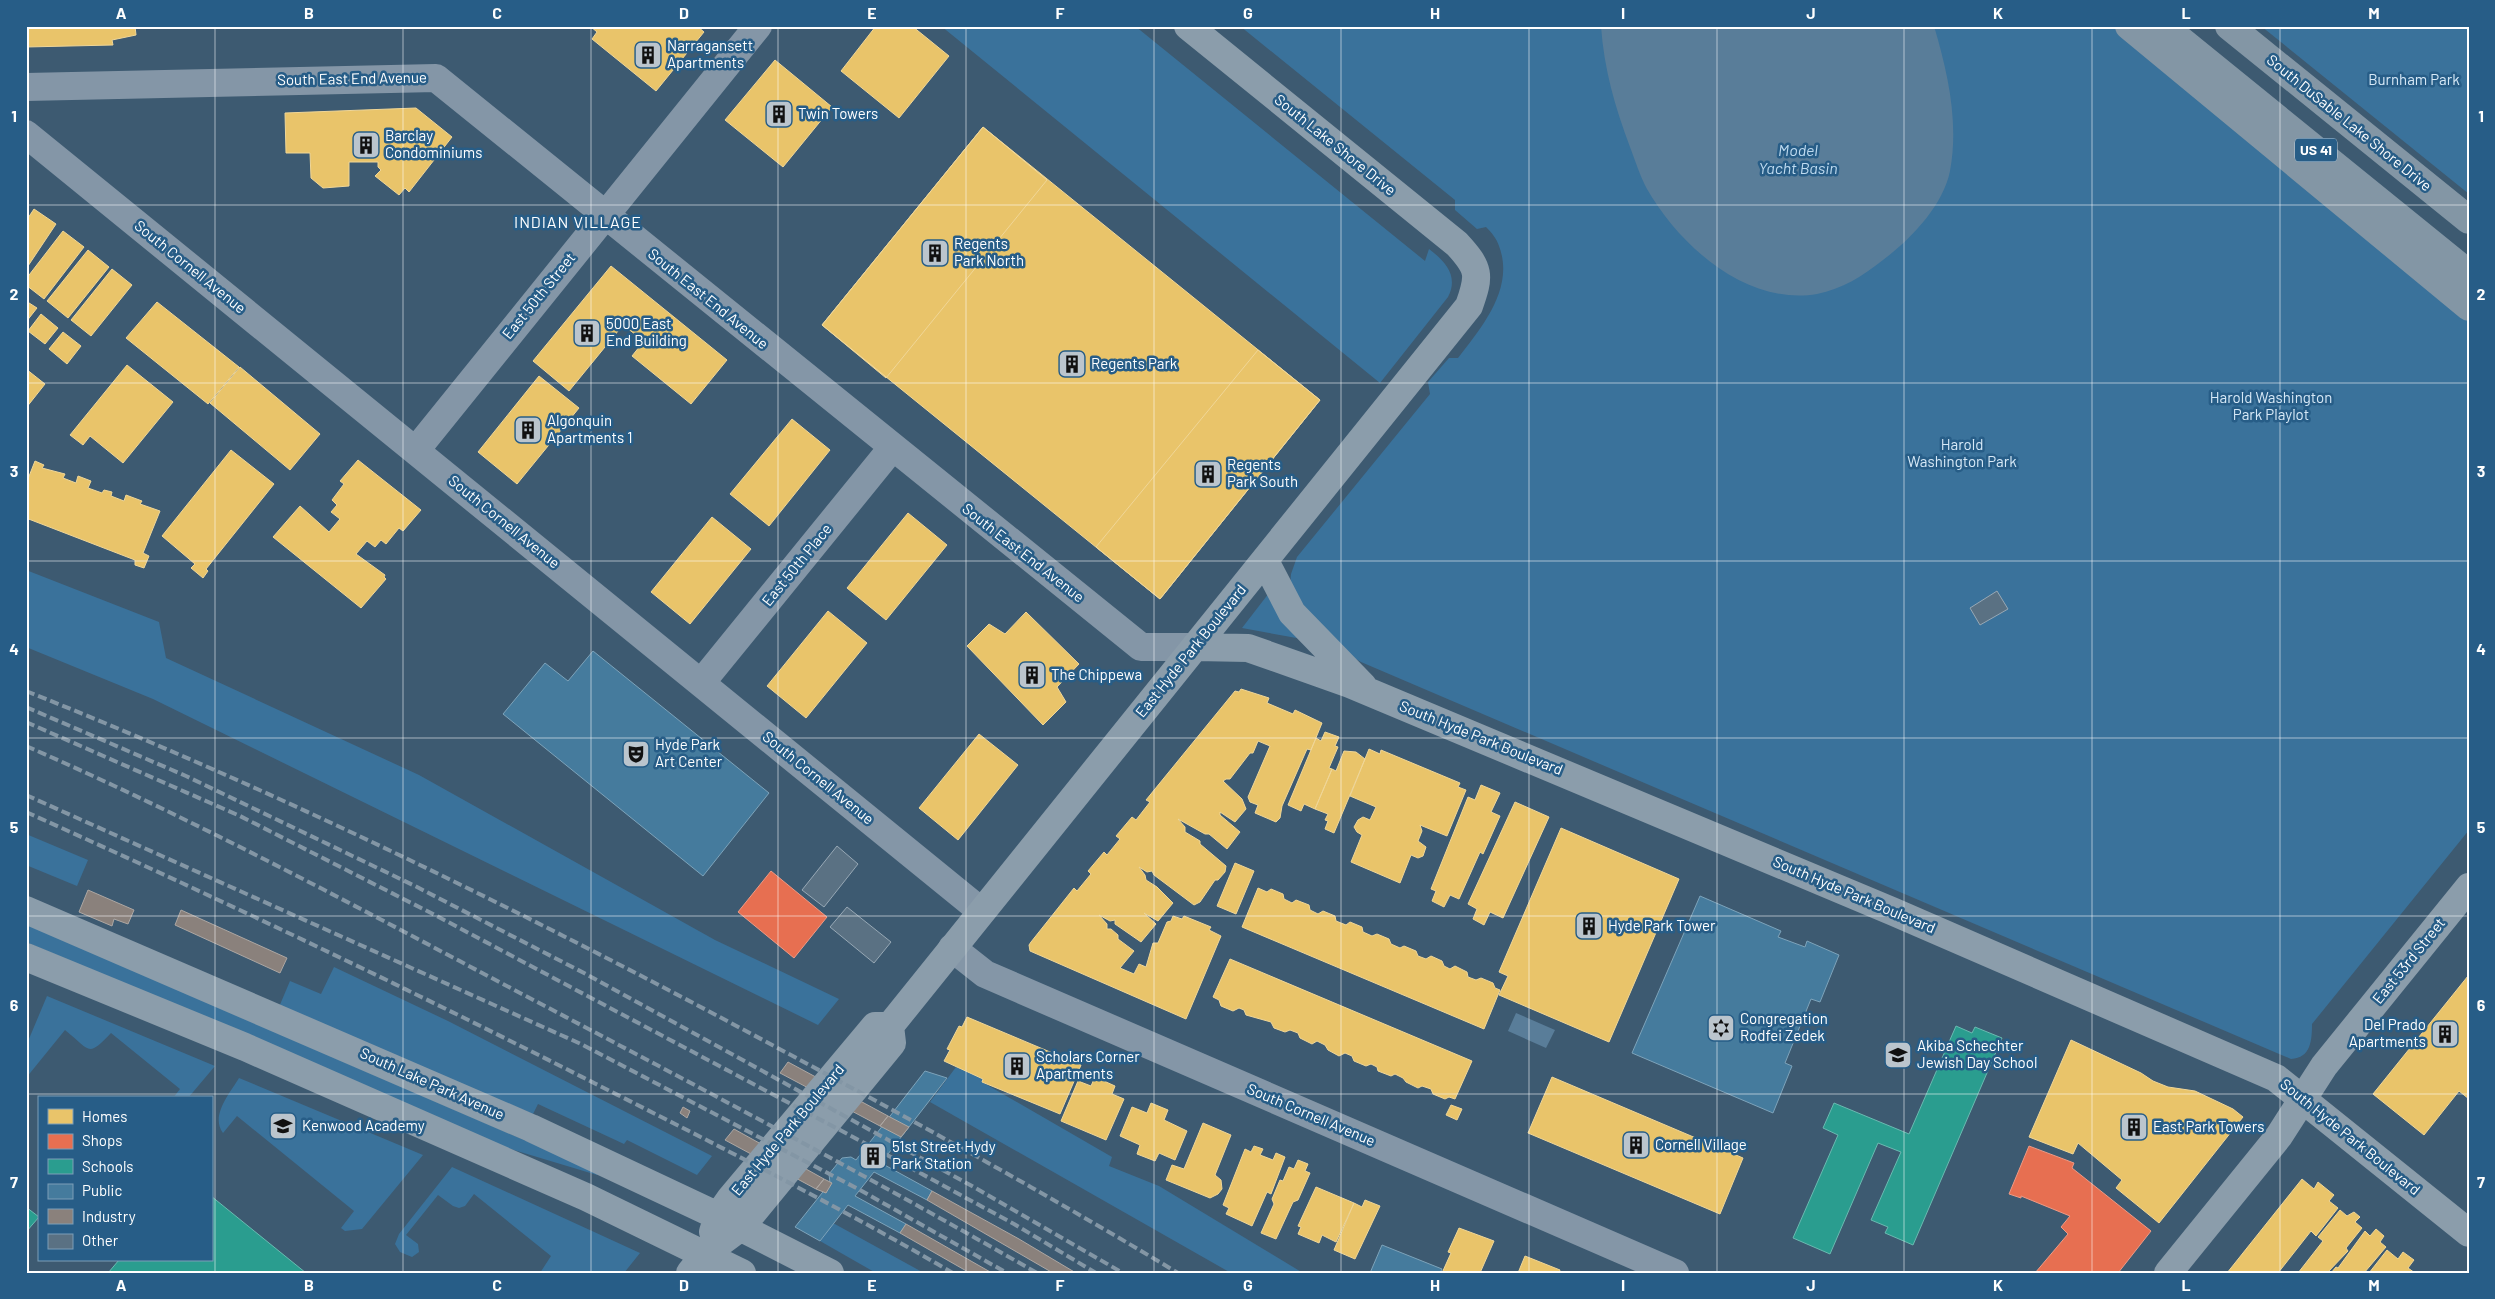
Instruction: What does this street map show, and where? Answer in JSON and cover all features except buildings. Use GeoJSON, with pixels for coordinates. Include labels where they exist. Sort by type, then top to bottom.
{"type":"FeatureCollection","features":[{"type":"Feature","properties":{"kind":"highway"},"geometry":{"type":"LineString","coordinates":[[2129,26],[2469,307]]}},
{"type":"Feature","properties":{"kind":"highway","name":"US 41"},"geometry":{"type":"LineString","coordinates":[[2163,26],[2469,274]]}},
{"type":"Feature","properties":{"kind":"highway","name":"South DuSable Lake Shore Drive"},"geometry":{"type":"LineString","coordinates":[[2229,26],[2469,220]]}},
{"type":"Feature","properties":{"kind":"street","name":"East 50th Street"},"geometry":{"type":"LineString","coordinates":[[416,450],[758,26]]}},
{"type":"Feature","properties":{"kind":"street","name":"South Lake Shore Drive"},"geometry":{"type":"LineString","coordinates":[[1188,26],[1457,244],[1473,261],[1476,270]]}},
{"type":"Feature","properties":{"kind":"street","name":"South East End Avenue"},"geometry":{"type":"LineString","coordinates":[[26,87],[436,78],[892,448],[1141,647],[1196,647]]}},
{"type":"Feature","properties":{"kind":"street","name":"South Cornell Avenue"},"geometry":{"type":"LineString","coordinates":[[26,134],[981,912]]}},
{"type":"Feature","properties":{"kind":"street","name":"East Hyde Park Boulevard"},"geometry":{"type":"LineString","coordinates":[[698,1263],[730,1221],[892,1043],[890,1026],[1266,561],[1469,306],[1475,288],[1476,270]]}},
{"type":"Feature","properties":{"kind":"street","name":"East 50th Place"},"geometry":{"type":"LineString","coordinates":[[701,683],[892,448]]}},
{"type":"Feature","properties":{"kind":"street"},"geometry":{"type":"LineString","coordinates":[[1266,561],[1292,613],[1369,692]]}},
{"type":"Feature","properties":{"kind":"street","name":"South Hyde Park Boulevard"},"geometry":{"type":"LineString","coordinates":[[1196,647],[1248,648],[1369,692],[1894,912],[2276,1078],[2469,1233]]}},
{"type":"Feature","properties":{"kind":"street","name":"East 53rd Street"},"geometry":{"type":"LineString","coordinates":[[2168,1273],[2279,1136],[2304,1100],[2324,1066],[2469,887]]}},
{"type":"Feature","properties":{"kind":"street","name":"South Lake Park Avenue"},"geometry":{"type":"LineString","coordinates":[[26,910],[531,1128],[730,1221],[830,1273]]}},
{"type":"Feature","properties":{"kind":"street","name":"South Cornell Avenue"},"geometry":{"type":"LineString","coordinates":[[952,948],[985,974],[1675,1273]]}},
{"type":"Feature","properties":{"kind":"street"},"geometry":{"type":"LineString","coordinates":[[26,957],[245,1047],[586,1196],[698,1263],[742,1273]]}},
{"type":"Feature","properties":{"kind":"green space"},"geometry":{"type":"Polygon","coordinates":[[[941,26],[1135,26],[1425,261],[1429,249],[1435,254],[1445,264],[1451,276],[1451,289],[1448,297],[1380,383],[941,26]]]}},
{"type":"Feature","properties":{"kind":"green space","name":"Harold Washington Park"},"geometry":{"type":"Polygon","coordinates":[[[1240,26],[2114,26],[2344,214],[2469,320],[2469,830],[2312,1024],[2311,1042],[2306,1052],[2298,1058],[2291,1059],[1361,662],[1347,654],[1297,606],[1290,586],[1291,574],[1297,557],[1430,394],[1428,382],[1449,358],[1458,358],[1477,333],[1494,306],[1503,277],[1503,262],[1497,241],[1486,227],[1477,229],[1455,210],[1455,200],[1240,26]]]}},
{"type":"Feature","properties":{"kind":"green space","name":"Burnham Park"},"geometry":{"type":"Polygon","coordinates":[[[2261,26],[2469,26],[2469,194],[2261,26]]]}},
{"type":"Feature","properties":{"kind":"green space"},"geometry":{"type":"Polygon","coordinates":[[[26,570],[159,622],[166,658],[419,775],[715,940],[839,999],[818,1025],[153,699],[26,647],[26,570]]]}},
{"type":"Feature","properties":{"kind":"green space"},"geometry":{"type":"Polygon","coordinates":[[[1269,593],[1302,639],[1242,628],[1269,593]]]}},
{"type":"Feature","properties":{"kind":"green space"},"geometry":{"type":"Polygon","coordinates":[[[26,834],[88,860],[77,886],[26,865],[26,834]]]}},
{"type":"Feature","properties":{"kind":"green space"},"geometry":{"type":"Polygon","coordinates":[[[26,924],[598,1172],[597,1175],[507,1148],[26,942],[26,924]]]}},
{"type":"Feature","properties":{"kind":"green space"},"geometry":{"type":"Polygon","coordinates":[[[334,967],[448,1021],[712,1156],[697,1175],[627,1140],[624,1144],[538,1104],[533,1114],[279,1007],[290,981],[321,994],[334,967]]]}},
{"type":"Feature","properties":{"kind":"green space"},"geometry":{"type":"Polygon","coordinates":[[[47,996],[215,1066],[190,1096],[175,1096],[180,1089],[111,1033],[93,1049],[89,1049],[65,1030],[26,1078],[26,1046],[47,996]]]}},
{"type":"Feature","properties":{"kind":"green space"},"geometry":{"type":"Polygon","coordinates":[[[956,1067],[983,1079],[982,1082],[1112,1157],[1109,1166],[1159,1186],[1303,1273],[1231,1273],[930,1102],[956,1067]]]}},
{"type":"Feature","properties":{"kind":"green space"},"geometry":{"type":"Polygon","coordinates":[[[239,1078],[423,1155],[362,1229],[345,1231],[341,1228],[354,1211],[237,1116],[223,1133],[219,1119],[220,1112],[239,1078]]]}},
{"type":"Feature","properties":{"kind":"green space"},"geometry":{"type":"Polygon","coordinates":[[[452,1167],[640,1253],[624,1273],[540,1273],[551,1256],[474,1194],[465,1206],[459,1208],[438,1195],[406,1235],[418,1244],[419,1252],[412,1257],[400,1252],[395,1244],[399,1234],[452,1167]]]}},
{"type":"Feature","properties":{"kind":"green space"},"geometry":{"type":"Polygon","coordinates":[[[833,1223],[924,1273],[876,1273],[820,1241],[833,1223]]]}},
{"type":"Feature","properties":{"kind":"water","name":"Model Yacht Basin"},"geometry":{"type":"Polygon","coordinates":[[[1601,26],[1934,26],[1948,80],[1953,116],[1950,171],[1940,197],[1924,221],[1904,243],[1868,271],[1844,285],[1817,294],[1791,295],[1765,291],[1740,281],[1717,267],[1696,250],[1677,231],[1647,189],[1615,102],[1605,57],[1601,26]]]}},
{"type":"Feature","properties":{"kind":"water"},"geometry":{"type":"Polygon","coordinates":[[[1516,1013],[1555,1030],[1546,1048],[1508,1031],[1516,1013]]]}},
{"type":"Feature","properties":{"kind":"railway"},"geometry":{"type":"LineString","coordinates":[[26,691],[206,766],[295,806],[558,933],[900,1114],[1068,1208],[1178,1273]]}},
{"type":"Feature","properties":{"kind":"railway"},"geometry":{"type":"LineString","coordinates":[[26,707],[186,776],[415,886],[584,973],[972,1186],[1123,1273]]}},
{"type":"Feature","properties":{"kind":"railway"},"geometry":{"type":"LineString","coordinates":[[26,722],[240,816],[433,914],[887,1155],[1014,1224],[1096,1273]]}},
{"type":"Feature","properties":{"kind":"railway"},"geometry":{"type":"LineString","coordinates":[[26,746],[147,801],[326,891],[771,1126],[1037,1273]]}},
{"type":"Feature","properties":{"kind":"railway"},"geometry":{"type":"LineString","coordinates":[[26,795],[581,1044],[860,1190],[1007,1273]]}},
{"type":"Feature","properties":{"kind":"railway"},"geometry":{"type":"LineString","coordinates":[[26,812],[312,944],[524,1048],[775,1175],[953,1273]]}},
{"type":"Feature","properties":{"kind":"place","name":"Narragansett Apartments"},"geometry":{"type":"Point","coordinates":[648,55]}},
{"type":"Feature","properties":{"kind":"place","name":"Twin Towers"},"geometry":{"type":"Point","coordinates":[779,114]}},
{"type":"Feature","properties":{"kind":"place","name":"Barclay Condominiums"},"geometry":{"type":"Point","coordinates":[366,145]}},
{"type":"Feature","properties":{"kind":"place","name":"Regents Park North"},"geometry":{"type":"Point","coordinates":[935,253]}},
{"type":"Feature","properties":{"kind":"place","name":"5000 East End Building"},"geometry":{"type":"Point","coordinates":[587,333]}},
{"type":"Feature","properties":{"kind":"place","name":"Regents Park"},"geometry":{"type":"Point","coordinates":[1072,364]}},
{"type":"Feature","properties":{"kind":"place","name":"Algonquin Apartments 1"},"geometry":{"type":"Point","coordinates":[528,430]}},
{"type":"Feature","properties":{"kind":"place","name":"Regents Park South"},"geometry":{"type":"Point","coordinates":[1208,474]}},
{"type":"Feature","properties":{"kind":"place","name":"The Chippewa"},"geometry":{"type":"Point","coordinates":[1032,675]}},
{"type":"Feature","properties":{"kind":"place","name":"Hyde Park Art Center"},"geometry":{"type":"Point","coordinates":[636,754]}},
{"type":"Feature","properties":{"kind":"place","name":"Hyde Park Tower"},"geometry":{"type":"Point","coordinates":[1589,926]}},
{"type":"Feature","properties":{"kind":"place","name":"Congregation Rodfei Zedek"},"geometry":{"type":"Point","coordinates":[1721,1028]}},
{"type":"Feature","properties":{"kind":"place","name":"Del Prado Apartments"},"geometry":{"type":"Point","coordinates":[2445,1034]}},
{"type":"Feature","properties":{"kind":"place","name":"Akiba Schechter Jewish Day School"},"geometry":{"type":"Point","coordinates":[1898,1055]}},
{"type":"Feature","properties":{"kind":"place","name":"Scholars Corner Apartments"},"geometry":{"type":"Point","coordinates":[1017,1066]}},
{"type":"Feature","properties":{"kind":"place","name":"Kenwood Academy"},"geometry":{"type":"Point","coordinates":[283,1126]}},
{"type":"Feature","properties":{"kind":"place","name":"East Park Towers"},"geometry":{"type":"Point","coordinates":[2134,1127]}},
{"type":"Feature","properties":{"kind":"place","name":"Cornell Village"},"geometry":{"type":"Point","coordinates":[1636,1145]}},
{"type":"Feature","properties":{"kind":"place","name":"51st Street Hydy Park Station"},"geometry":{"type":"Point","coordinates":[873,1156]}},
{"type":"Feature","properties":{"kind":"district","name":"INDIAN VILLAGE"},"geometry":{"type":"Point","coordinates":[578,222]}},
{"type":"Feature","properties":{"kind":"park label","name":"Harold Washington Park Playlot"},"geometry":{"type":"Point","coordinates":[2271,406]}}]}
